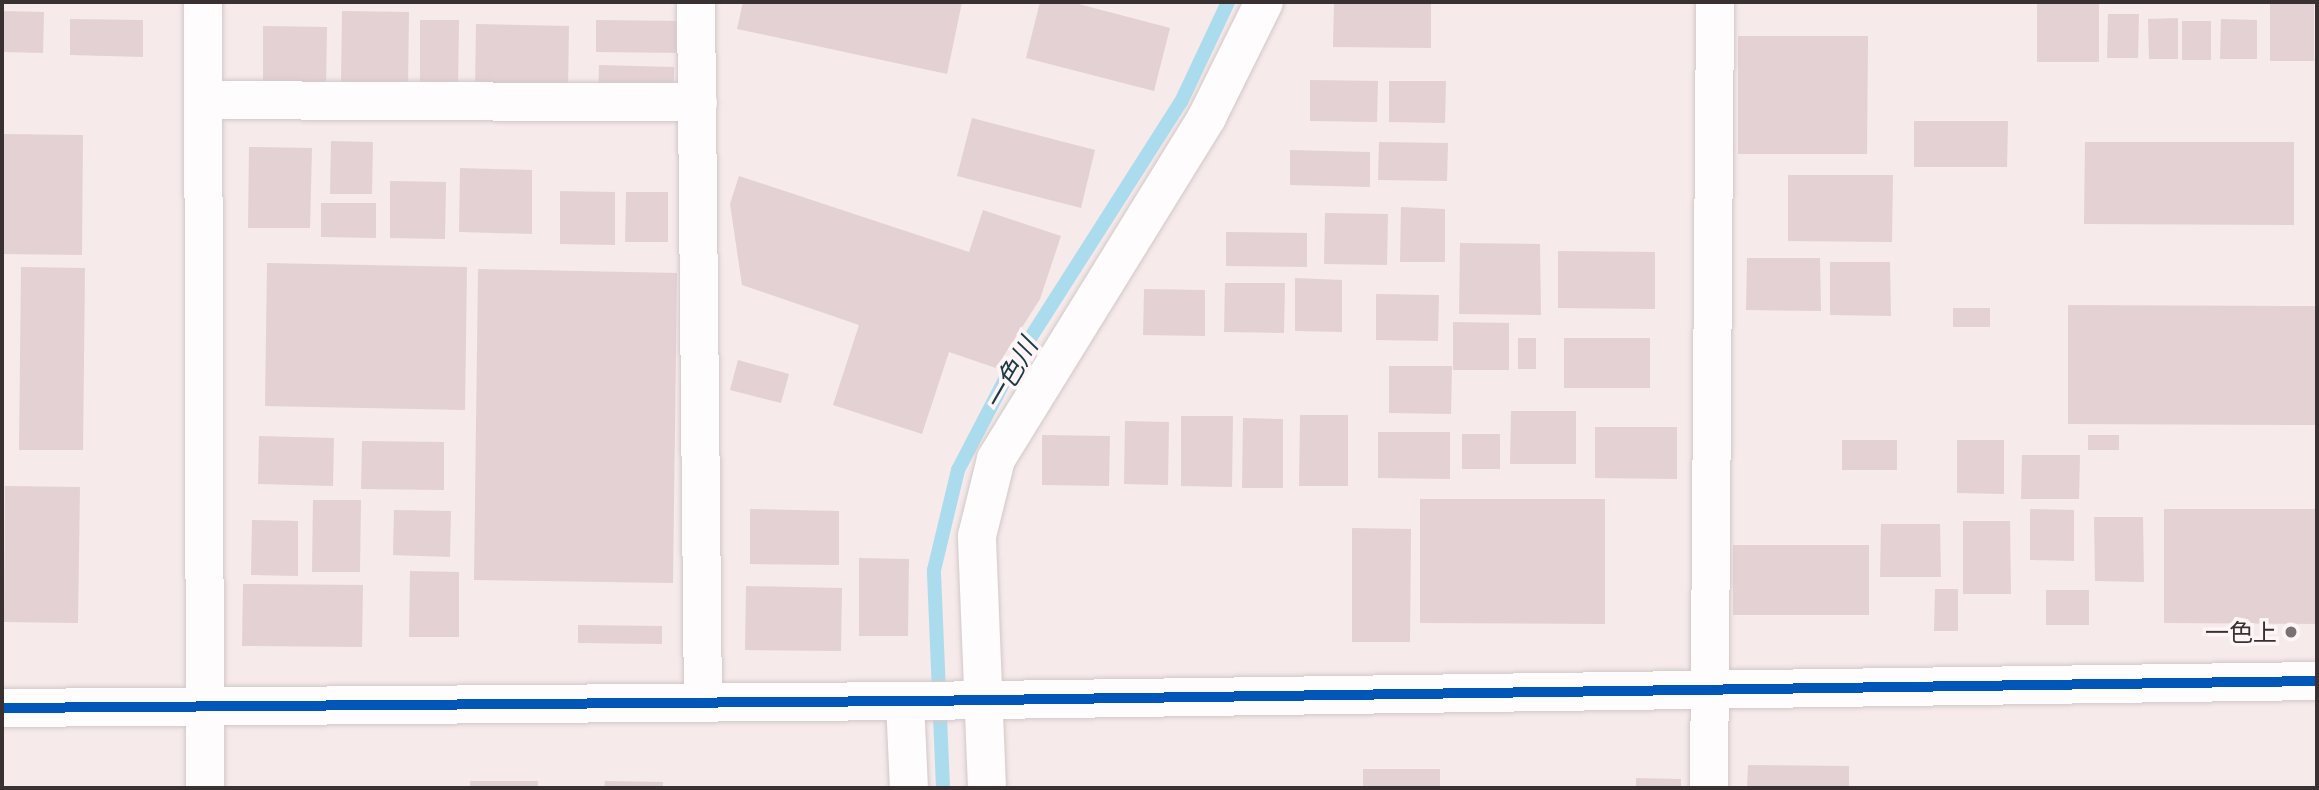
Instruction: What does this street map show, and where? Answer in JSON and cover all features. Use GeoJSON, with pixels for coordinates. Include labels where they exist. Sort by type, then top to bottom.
{"type":"FeatureCollection","features":[{"type":"Feature","properties":{"kind":"street"},"geometry":{"type":"LineString","coordinates":[[204,2],[205,788]]}},
{"type":"Feature","properties":{"kind":"street"},"geometry":{"type":"LineString","coordinates":[[696,2],[703,700]]}},
{"type":"Feature","properties":{"kind":"street"},"geometry":{"type":"LineString","coordinates":[[987,788],[979,699],[977,536],[996,459],[1207,117],[1264,2]]}},
{"type":"Feature","properties":{"kind":"street"},"geometry":{"type":"LineString","coordinates":[[1709,788],[1715,2]]}},
{"type":"Feature","properties":{"kind":"street"},"geometry":{"type":"LineString","coordinates":[[204,100],[698,103]]}},
{"type":"Feature","properties":{"kind":"street"},"geometry":{"type":"LineString","coordinates":[[2,708],[703,700],[912,701],[2317,681]]}},
{"type":"Feature","properties":{"kind":"street"},"geometry":{"type":"LineString","coordinates":[[909,788],[912,701]]}},
{"type":"Feature","properties":{"kind":"building"},"geometry":{"type":"Polygon","coordinates":[[[743,2],[962,2],[947,74],[737,29],[743,2]]]}},
{"type":"Feature","properties":{"kind":"building"},"geometry":{"type":"Polygon","coordinates":[[[1040,2],[1071,2],[1170,28],[1154,91],[1026,58],[1040,2]]]}},
{"type":"Feature","properties":{"kind":"building"},"geometry":{"type":"Polygon","coordinates":[[[1334,2],[1431,2],[1431,48],[1333,47],[1334,2]]]}},
{"type":"Feature","properties":{"kind":"building"},"geometry":{"type":"Polygon","coordinates":[[[2037,2],[2099,2],[2099,62],[2037,62],[2037,2]]]}},
{"type":"Feature","properties":{"kind":"building"},"geometry":{"type":"Polygon","coordinates":[[[2270,2],[2314,2],[2314,61],[2270,61],[2270,2]]]}},
{"type":"Feature","properties":{"kind":"building"},"geometry":{"type":"Polygon","coordinates":[[[2,11],[44,12],[43,53],[2,52],[2,11]]]}},
{"type":"Feature","properties":{"kind":"building"},"geometry":{"type":"Polygon","coordinates":[[[342,11],[409,12],[408,87],[341,86],[342,11]]]}},
{"type":"Feature","properties":{"kind":"building"},"geometry":{"type":"Polygon","coordinates":[[[2108,14],[2139,14],[2138,58],[2107,58],[2108,14]]]}},
{"type":"Feature","properties":{"kind":"building"},"geometry":{"type":"Polygon","coordinates":[[[2178,18],[2178,59],[2149,59],[2148,19],[2178,18]]]}},
{"type":"Feature","properties":{"kind":"building"},"geometry":{"type":"Polygon","coordinates":[[[70,19],[143,20],[143,57],[70,55],[70,19]]]}},
{"type":"Feature","properties":{"kind":"building"},"geometry":{"type":"Polygon","coordinates":[[[2221,19],[2257,20],[2257,59],[2220,59],[2221,19]]]}},
{"type":"Feature","properties":{"kind":"building"},"geometry":{"type":"Polygon","coordinates":[[[420,20],[459,20],[458,90],[420,90],[420,20]]]}},
{"type":"Feature","properties":{"kind":"building"},"geometry":{"type":"Polygon","coordinates":[[[596,20],[682,21],[682,53],[596,52],[596,20]]]}},
{"type":"Feature","properties":{"kind":"building"},"geometry":{"type":"Polygon","coordinates":[[[2182,21],[2211,21],[2211,60],[2182,60],[2182,21]]]}},
{"type":"Feature","properties":{"kind":"building"},"geometry":{"type":"Polygon","coordinates":[[[476,24],[569,26],[568,91],[475,89],[476,24]]]}},
{"type":"Feature","properties":{"kind":"building"},"geometry":{"type":"Polygon","coordinates":[[[263,26],[327,27],[326,87],[263,86],[263,26]]]}},
{"type":"Feature","properties":{"kind":"building"},"geometry":{"type":"Polygon","coordinates":[[[1738,36],[1868,36],[1867,154],[1738,154],[1738,36]]]}},
{"type":"Feature","properties":{"kind":"building"},"geometry":{"type":"Polygon","coordinates":[[[599,65],[674,67],[674,97],[598,96],[599,65]]]}},
{"type":"Feature","properties":{"kind":"building"},"geometry":{"type":"Polygon","coordinates":[[[1310,80],[1378,81],[1377,122],[1310,121],[1310,80]]]}},
{"type":"Feature","properties":{"kind":"building"},"geometry":{"type":"Polygon","coordinates":[[[1389,81],[1446,81],[1445,123],[1389,122],[1389,81]]]}},
{"type":"Feature","properties":{"kind":"building"},"geometry":{"type":"Polygon","coordinates":[[[972,118],[1095,150],[1081,208],[957,176],[972,118]]]}},
{"type":"Feature","properties":{"kind":"building"},"geometry":{"type":"Polygon","coordinates":[[[1914,121],[2008,121],[2007,167],[1914,167],[1914,121]]]}},
{"type":"Feature","properties":{"kind":"building"},"geometry":{"type":"Polygon","coordinates":[[[2,134],[83,135],[82,255],[2,254],[2,134]]]}},
{"type":"Feature","properties":{"kind":"building"},"geometry":{"type":"Polygon","coordinates":[[[331,141],[373,142],[372,194],[330,194],[331,141]]]}},
{"type":"Feature","properties":{"kind":"building"},"geometry":{"type":"Polygon","coordinates":[[[1379,142],[1448,143],[1447,181],[1378,180],[1379,142]]]}},
{"type":"Feature","properties":{"kind":"building"},"geometry":{"type":"Polygon","coordinates":[[[2085,142],[2294,142],[2294,225],[2084,224],[2085,142]]]}},
{"type":"Feature","properties":{"kind":"building"},"geometry":{"type":"Polygon","coordinates":[[[249,147],[312,148],[310,228],[248,228],[249,147]]]}},
{"type":"Feature","properties":{"kind":"building"},"geometry":{"type":"Polygon","coordinates":[[[1290,150],[1370,152],[1370,187],[1290,185],[1290,150]]]}},
{"type":"Feature","properties":{"kind":"building"},"geometry":{"type":"Polygon","coordinates":[[[460,168],[532,170],[532,234],[459,232],[460,168]]]}},
{"type":"Feature","properties":{"kind":"building"},"geometry":{"type":"Polygon","coordinates":[[[1788,175],[1893,175],[1892,242],[1788,241],[1788,175]]]}},
{"type":"Feature","properties":{"kind":"building"},"geometry":{"type":"Polygon","coordinates":[[[739,176],[969,252],[983,210],[1061,236],[1040,299],[996,368],[949,352],[922,434],[833,405],[859,325],[742,285],[730,204],[739,176]]]}},
{"type":"Feature","properties":{"kind":"building"},"geometry":{"type":"Polygon","coordinates":[[[390,181],[446,182],[445,239],[390,238],[390,181]]]}},
{"type":"Feature","properties":{"kind":"building"},"geometry":{"type":"Polygon","coordinates":[[[560,191],[615,192],[615,245],[560,244],[560,191]]]}},
{"type":"Feature","properties":{"kind":"building"},"geometry":{"type":"Polygon","coordinates":[[[626,192],[668,192],[668,242],[625,242],[626,192]]]}},
{"type":"Feature","properties":{"kind":"building"},"geometry":{"type":"Polygon","coordinates":[[[321,203],[376,203],[376,238],[321,237],[321,203]]]}},
{"type":"Feature","properties":{"kind":"building"},"geometry":{"type":"Polygon","coordinates":[[[1401,207],[1445,209],[1445,262],[1400,262],[1401,207]]]}},
{"type":"Feature","properties":{"kind":"building"},"geometry":{"type":"Polygon","coordinates":[[[1325,213],[1388,214],[1387,265],[1324,264],[1325,213]]]}},
{"type":"Feature","properties":{"kind":"building"},"geometry":{"type":"Polygon","coordinates":[[[1226,232],[1307,233],[1307,267],[1226,266],[1226,232]]]}},
{"type":"Feature","properties":{"kind":"building"},"geometry":{"type":"Polygon","coordinates":[[[1460,243],[1540,244],[1541,315],[1459,314],[1460,243]]]}},
{"type":"Feature","properties":{"kind":"building"},"geometry":{"type":"Polygon","coordinates":[[[1558,251],[1655,252],[1655,309],[1558,308],[1558,251]]]}},
{"type":"Feature","properties":{"kind":"building"},"geometry":{"type":"Polygon","coordinates":[[[1747,258],[1820,258],[1821,311],[1746,310],[1747,258]]]}},
{"type":"Feature","properties":{"kind":"building"},"geometry":{"type":"Polygon","coordinates":[[[1830,262],[1890,262],[1891,316],[1830,315],[1830,262]]]}},
{"type":"Feature","properties":{"kind":"building"},"geometry":{"type":"Polygon","coordinates":[[[267,263],[467,267],[465,410],[265,406],[267,263]]]}},
{"type":"Feature","properties":{"kind":"building"},"geometry":{"type":"Polygon","coordinates":[[[21,267],[85,268],[83,450],[19,450],[21,267]]]}},
{"type":"Feature","properties":{"kind":"building"},"geometry":{"type":"Polygon","coordinates":[[[478,269],[677,273],[673,583],[474,580],[478,269]]]}},
{"type":"Feature","properties":{"kind":"building"},"geometry":{"type":"Polygon","coordinates":[[[1295,278],[1342,280],[1342,332],[1295,331],[1295,278]]]}},
{"type":"Feature","properties":{"kind":"building"},"geometry":{"type":"Polygon","coordinates":[[[1225,283],[1285,283],[1284,333],[1224,332],[1225,283]]]}},
{"type":"Feature","properties":{"kind":"building"},"geometry":{"type":"Polygon","coordinates":[[[1144,289],[1205,290],[1205,336],[1143,335],[1144,289]]]}},
{"type":"Feature","properties":{"kind":"building"},"geometry":{"type":"Polygon","coordinates":[[[1376,294],[1439,295],[1438,341],[1376,340],[1376,294]]]}},
{"type":"Feature","properties":{"kind":"building"},"geometry":{"type":"Polygon","coordinates":[[[2068,305],[2317,306],[2317,425],[2068,424],[2068,305]]]}},
{"type":"Feature","properties":{"kind":"building"},"geometry":{"type":"Polygon","coordinates":[[[1953,308],[1990,308],[1990,327],[1953,327],[1953,308]]]}},
{"type":"Feature","properties":{"kind":"building"},"geometry":{"type":"Polygon","coordinates":[[[1453,322],[1509,323],[1509,370],[1453,370],[1453,322]]]}},
{"type":"Feature","properties":{"kind":"building"},"geometry":{"type":"Polygon","coordinates":[[[1518,338],[1536,338],[1536,369],[1518,369],[1518,338]]]}},
{"type":"Feature","properties":{"kind":"building"},"geometry":{"type":"Polygon","coordinates":[[[1564,338],[1650,338],[1650,388],[1564,388],[1564,338]]]}},
{"type":"Feature","properties":{"kind":"building"},"geometry":{"type":"Polygon","coordinates":[[[738,360],[789,374],[781,403],[730,390],[738,360]]]}},
{"type":"Feature","properties":{"kind":"building"},"geometry":{"type":"Polygon","coordinates":[[[1389,366],[1452,366],[1451,414],[1389,413],[1389,366]]]}},
{"type":"Feature","properties":{"kind":"building"},"geometry":{"type":"Polygon","coordinates":[[[1511,411],[1576,411],[1576,464],[1510,464],[1511,411]]]}},
{"type":"Feature","properties":{"kind":"building"},"geometry":{"type":"Polygon","coordinates":[[[1300,415],[1348,415],[1348,486],[1299,486],[1300,415]]]}},
{"type":"Feature","properties":{"kind":"building"},"geometry":{"type":"Polygon","coordinates":[[[1181,416],[1233,416],[1232,487],[1181,486],[1181,416]]]}},
{"type":"Feature","properties":{"kind":"building"},"geometry":{"type":"Polygon","coordinates":[[[1243,418],[1283,419],[1283,488],[1242,488],[1243,418]]]}},
{"type":"Feature","properties":{"kind":"building"},"geometry":{"type":"Polygon","coordinates":[[[1125,421],[1169,422],[1168,485],[1124,484],[1125,421]]]}},
{"type":"Feature","properties":{"kind":"building"},"geometry":{"type":"Polygon","coordinates":[[[1595,427],[1677,427],[1677,479],[1595,478],[1595,427]]]}},
{"type":"Feature","properties":{"kind":"building"},"geometry":{"type":"Polygon","coordinates":[[[1378,432],[1450,432],[1450,479],[1378,478],[1378,432]]]}},
{"type":"Feature","properties":{"kind":"building"},"geometry":{"type":"Polygon","coordinates":[[[1462,434],[1500,434],[1500,469],[1462,469],[1462,434]]]}},
{"type":"Feature","properties":{"kind":"building"},"geometry":{"type":"Polygon","coordinates":[[[1042,435],[1110,436],[1109,486],[1042,485],[1042,435]]]}},
{"type":"Feature","properties":{"kind":"building"},"geometry":{"type":"Polygon","coordinates":[[[2088,435],[2119,435],[2119,450],[2088,450],[2088,435]]]}},
{"type":"Feature","properties":{"kind":"building"},"geometry":{"type":"Polygon","coordinates":[[[259,436],[334,438],[333,486],[258,484],[259,436]]]}},
{"type":"Feature","properties":{"kind":"building"},"geometry":{"type":"Polygon","coordinates":[[[1842,440],[1897,440],[1897,470],[1842,470],[1842,440]]]}},
{"type":"Feature","properties":{"kind":"building"},"geometry":{"type":"Polygon","coordinates":[[[1957,440],[2004,440],[2004,494],[1957,493],[1957,440]]]}},
{"type":"Feature","properties":{"kind":"building"},"geometry":{"type":"Polygon","coordinates":[[[362,441],[444,442],[444,490],[361,489],[362,441]]]}},
{"type":"Feature","properties":{"kind":"building"},"geometry":{"type":"Polygon","coordinates":[[[2022,455],[2080,455],[2079,499],[2021,499],[2022,455]]]}},
{"type":"Feature","properties":{"kind":"building"},"geometry":{"type":"Polygon","coordinates":[[[5,486],[80,487],[78,623],[4,622],[5,486]]]}},
{"type":"Feature","properties":{"kind":"building"},"geometry":{"type":"Polygon","coordinates":[[[1420,499],[1605,499],[1605,624],[1420,623],[1420,499]]]}},
{"type":"Feature","properties":{"kind":"building"},"geometry":{"type":"Polygon","coordinates":[[[313,500],[361,500],[360,572],[312,572],[313,500]]]}},
{"type":"Feature","properties":{"kind":"building"},"geometry":{"type":"Polygon","coordinates":[[[750,509],[839,511],[839,565],[750,564],[750,509]]]}},
{"type":"Feature","properties":{"kind":"building"},"geometry":{"type":"Polygon","coordinates":[[[2030,509],[2074,510],[2074,561],[2030,560],[2030,509]]]}},
{"type":"Feature","properties":{"kind":"building"},"geometry":{"type":"Polygon","coordinates":[[[2164,509],[2317,509],[2317,624],[2164,623],[2164,509]]]}},
{"type":"Feature","properties":{"kind":"building"},"geometry":{"type":"Polygon","coordinates":[[[394,510],[451,511],[450,557],[393,555],[394,510]]]}},
{"type":"Feature","properties":{"kind":"building"},"geometry":{"type":"Polygon","coordinates":[[[2094,517],[2143,517],[2144,582],[2095,581],[2094,517]]]}},
{"type":"Feature","properties":{"kind":"building"},"geometry":{"type":"Polygon","coordinates":[[[252,520],[298,521],[298,576],[251,575],[252,520]]]}},
{"type":"Feature","properties":{"kind":"building"},"geometry":{"type":"Polygon","coordinates":[[[1963,521],[2010,521],[2011,594],[1963,594],[1963,521]]]}},
{"type":"Feature","properties":{"kind":"building"},"geometry":{"type":"Polygon","coordinates":[[[1881,524],[1940,524],[1941,577],[1880,577],[1881,524]]]}},
{"type":"Feature","properties":{"kind":"building"},"geometry":{"type":"Polygon","coordinates":[[[1352,528],[1411,529],[1410,642],[1352,642],[1352,528]]]}},
{"type":"Feature","properties":{"kind":"building"},"geometry":{"type":"Polygon","coordinates":[[[1733,545],[1869,545],[1869,615],[1733,615],[1733,545]]]}},
{"type":"Feature","properties":{"kind":"building"},"geometry":{"type":"Polygon","coordinates":[[[859,558],[909,559],[908,636],[859,636],[859,558]]]}},
{"type":"Feature","properties":{"kind":"building"},"geometry":{"type":"Polygon","coordinates":[[[410,571],[459,572],[459,637],[409,637],[410,571]]]}},
{"type":"Feature","properties":{"kind":"building"},"geometry":{"type":"Polygon","coordinates":[[[243,584],[363,585],[362,647],[242,646],[243,584]]]}},
{"type":"Feature","properties":{"kind":"building"},"geometry":{"type":"Polygon","coordinates":[[[746,586],[842,588],[841,651],[745,650],[746,586]]]}},
{"type":"Feature","properties":{"kind":"building"},"geometry":{"type":"Polygon","coordinates":[[[1935,589],[1958,589],[1958,631],[1934,631],[1935,589]]]}},
{"type":"Feature","properties":{"kind":"building"},"geometry":{"type":"Polygon","coordinates":[[[2046,590],[2089,590],[2089,625],[2046,625],[2046,590]]]}},
{"type":"Feature","properties":{"kind":"building"},"geometry":{"type":"Polygon","coordinates":[[[578,625],[662,626],[662,644],[578,643],[578,625]]]}},
{"type":"Feature","properties":{"kind":"building"},"geometry":{"type":"Polygon","coordinates":[[[1748,765],[1849,766],[1849,788],[1747,788],[1748,765]]]}},
{"type":"Feature","properties":{"kind":"building"},"geometry":{"type":"Polygon","coordinates":[[[1363,769],[1440,769],[1440,788],[1363,788],[1363,769]]]}},
{"type":"Feature","properties":{"kind":"building"},"geometry":{"type":"Polygon","coordinates":[[[1636,778],[1681,779],[1681,788],[1636,788],[1636,778]]]}},
{"type":"Feature","properties":{"kind":"building"},"geometry":{"type":"Polygon","coordinates":[[[470,781],[538,781],[538,788],[470,788],[470,781]]]}},
{"type":"Feature","properties":{"kind":"building"},"geometry":{"type":"Polygon","coordinates":[[[605,781],[663,782],[663,788],[604,788],[605,781]]]}},
{"type":"Feature","properties":{"kind":"waterway","name":"一色川"},"geometry":{"type":"LineString","coordinates":[[943,788],[934,570],[958,470],[1010,370],[1181,102],[1228,2]]}},
{"type":"Feature","properties":{"kind":"cycle path"},"geometry":{"type":"LineString","coordinates":[[2,708],[920,701],[2317,681]]}},
{"type":"Feature","properties":{"kind":"place","name":"一色上"},"geometry":{"type":"Point","coordinates":[2291,632]}}]}
